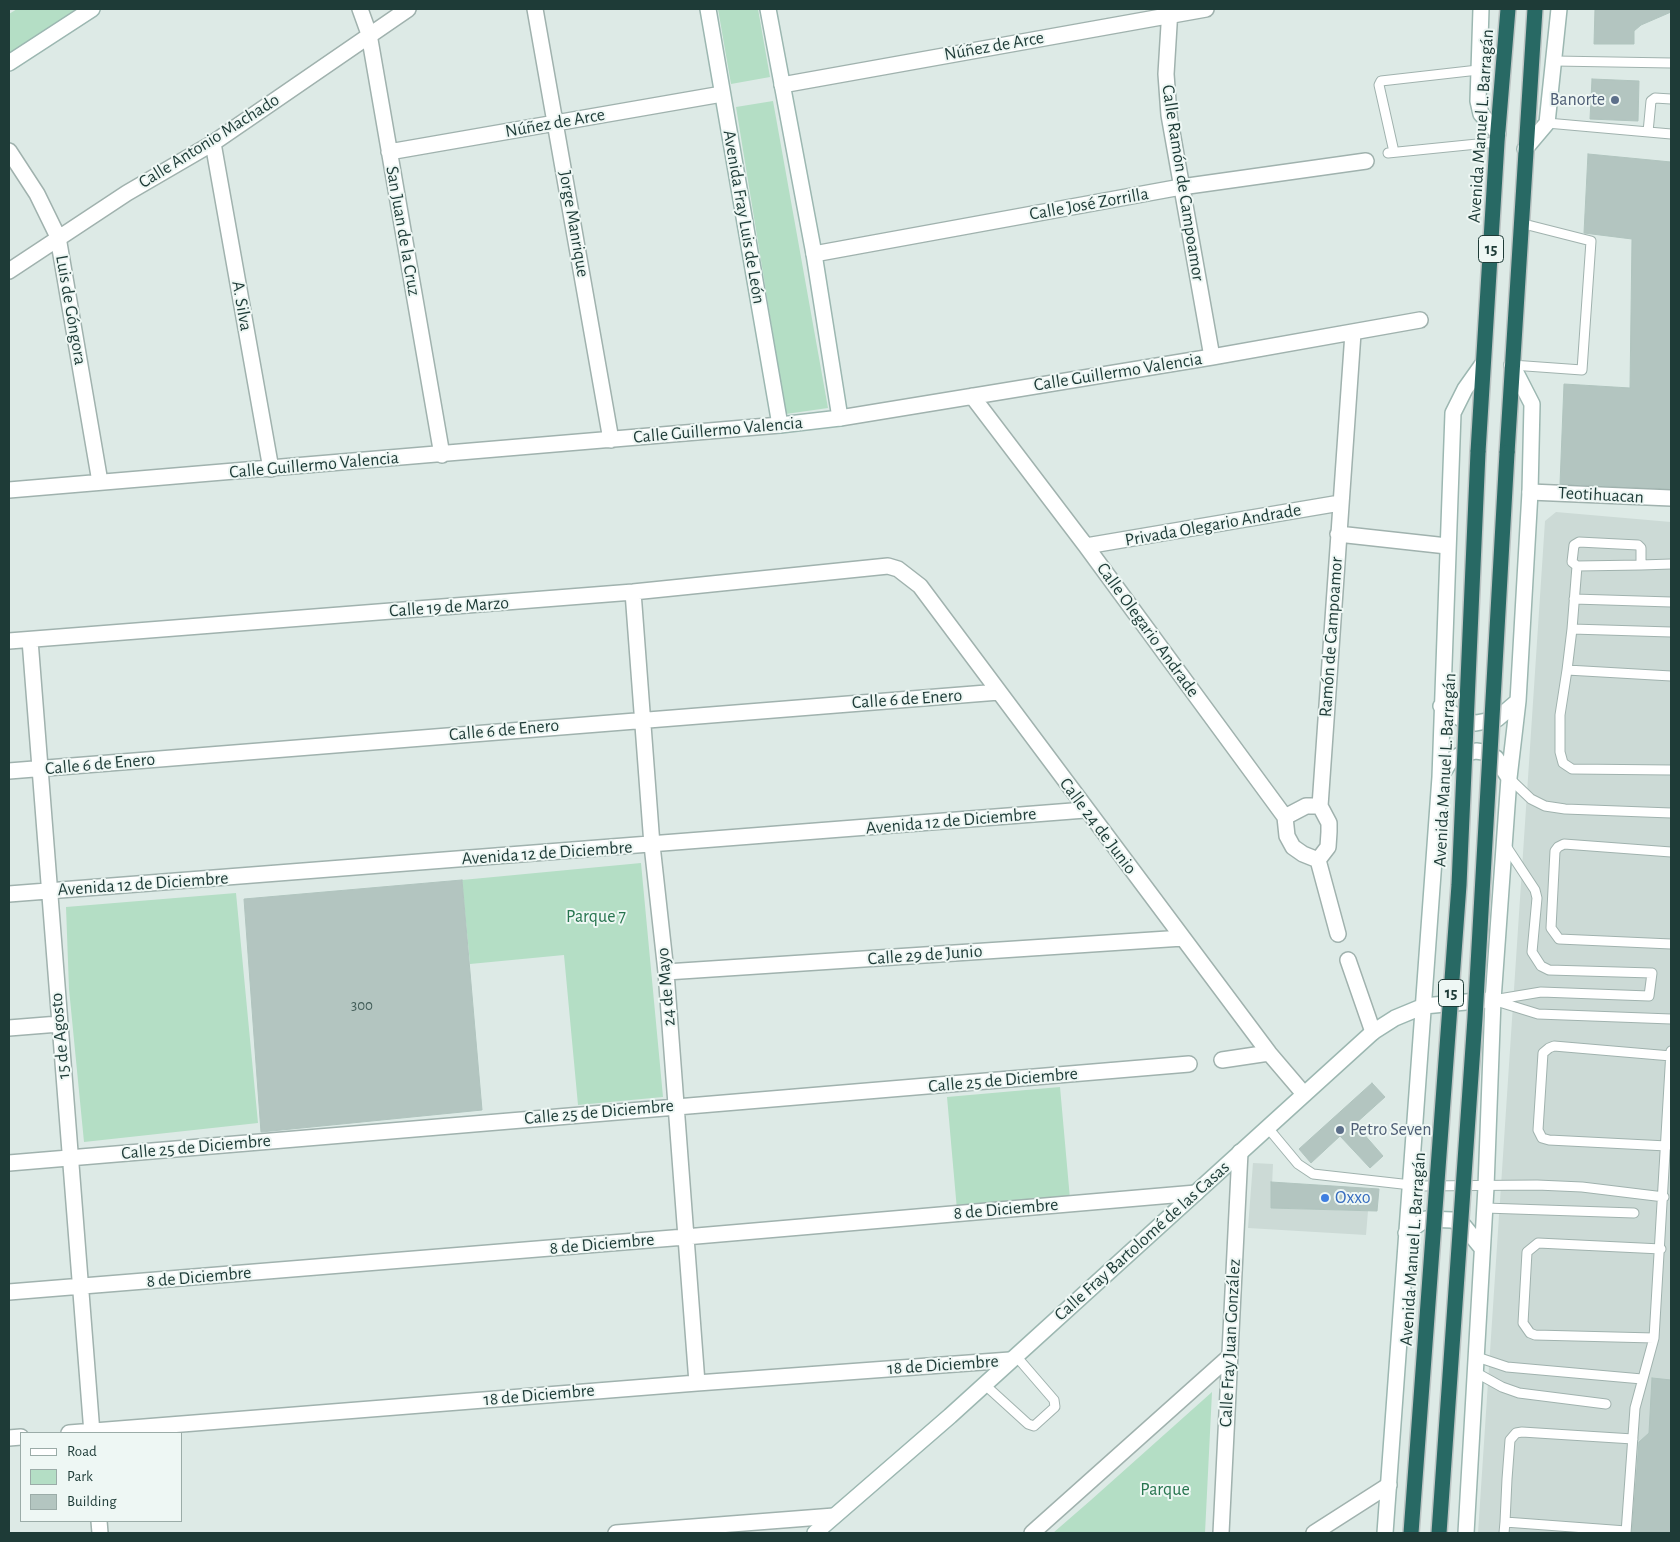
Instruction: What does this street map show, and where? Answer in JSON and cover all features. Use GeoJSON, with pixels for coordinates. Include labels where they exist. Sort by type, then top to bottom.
{"type":"FeatureCollection","features":[{"type":"Feature","properties":{"kind":"highway","name":"Avenida Manuel L. Barragán"},"geometry":{"type":"LineString","coordinates":[[1412,1533],[1459,885],[1482,365],[1508,9]]}},
{"type":"Feature","properties":{"kind":"highway","name":"15"},"geometry":{"type":"LineString","coordinates":[[1439,1533],[1476,1008],[1520,223],[1535,9]]}},
{"type":"Feature","properties":{"kind":"street"},"geometry":{"type":"LineString","coordinates":[[9,63],[92,9]]}},
{"type":"Feature","properties":{"kind":"street","name":"San Juan de la Cruz"},"geometry":{"type":"LineString","coordinates":[[360,9],[369,34],[442,455]]}},
{"type":"Feature","properties":{"kind":"street","name":"Calle Antonio Machado"},"geometry":{"type":"LineString","coordinates":[[9,270],[58,237],[214,143],[369,34],[408,9]]}},
{"type":"Feature","properties":{"kind":"street","name":"Jorge Manrique"},"geometry":{"type":"LineString","coordinates":[[535,9],[557,123],[611,440]]}},
{"type":"Feature","properties":{"kind":"street","name":"Avenida Fray Luis de León"},"geometry":{"type":"LineString","coordinates":[[708,9],[780,425]]}},
{"type":"Feature","properties":{"kind":"street"},"geometry":{"type":"LineString","coordinates":[[768,9],[814,254],[840,418]]}},
{"type":"Feature","properties":{"kind":"street","name":"Núñez de Arce"},"geometry":{"type":"LineString","coordinates":[[782,85],[1170,12],[1206,9]]}},
{"type":"Feature","properties":{"kind":"street"},"geometry":{"type":"LineString","coordinates":[[1481,9],[1477,85],[1481,114],[1498,137]]}},
{"type":"Feature","properties":{"kind":"street"},"geometry":{"type":"LineString","coordinates":[[1525,149],[1546,123],[1555,61],[1559,9]]}},
{"type":"Feature","properties":{"kind":"street","name":"Calle Ramón de Campoamor"},"geometry":{"type":"LineString","coordinates":[[1170,12],[1166,74],[1169,116],[1212,357]]}},
{"type":"Feature","properties":{"kind":"street","name":"Núñez de Arce"},"geometry":{"type":"LineString","coordinates":[[389,152],[722,94]]}},
{"type":"Feature","properties":{"kind":"street","name":"A. Silva"},"geometry":{"type":"LineString","coordinates":[[214,143],[271,469]]}},
{"type":"Feature","properties":{"kind":"street","name":"Luis de Góngora"},"geometry":{"type":"LineString","coordinates":[[9,151],[37,194],[58,237],[100,482]]}},
{"type":"Feature","properties":{"kind":"street","name":"Calle José Zorrilla"},"geometry":{"type":"LineString","coordinates":[[814,254],[1181,187],[1366,160]]}},
{"type":"Feature","properties":{"kind":"street","name":"Calle Guillermo Valencia"},"geometry":{"type":"LineString","coordinates":[[9,490],[442,455],[840,418],[1212,357],[1420,320]]}},
{"type":"Feature","properties":{"kind":"street","name":"Ramón de Campoamor"},"geometry":{"type":"LineString","coordinates":[[1318,860],[1328,847],[1329,832],[1328,823],[1320,806],[1353,332]]}},
{"type":"Feature","properties":{"kind":"street"},"geometry":{"type":"LineString","coordinates":[[1385,1533],[1440,777],[1441,706],[1453,413],[1465,389],[1482,365]]}},
{"type":"Feature","properties":{"kind":"street"},"geometry":{"type":"LineString","coordinates":[[1466,1533],[1481,1247],[1485,1208],[1494,1000],[1506,846],[1509,778],[1518,701],[1530,492],[1532,404],[1512,365]]}},
{"type":"Feature","properties":{"kind":"street","name":"Calle Olegario Andrade"},"geometry":{"type":"LineString","coordinates":[[972,396],[1086,546],[1285,818],[1286,836],[1293,847],[1303,854],[1318,860]]}},
{"type":"Feature","properties":{"kind":"street","name":"Teotihuacan"},"geometry":{"type":"LineString","coordinates":[[1530,492],[1671,498]]}},
{"type":"Feature","properties":{"kind":"street","name":"Privada Olegario Andrade"},"geometry":{"type":"LineString","coordinates":[[1086,546],[1340,503]]}},
{"type":"Feature","properties":{"kind":"street"},"geometry":{"type":"LineString","coordinates":[[1338,534],[1447,546]]}},
{"type":"Feature","properties":{"kind":"street","name":"Calle 19 de Marzo"},"geometry":{"type":"LineString","coordinates":[[9,641],[633,592],[888,566]]}},
{"type":"Feature","properties":{"kind":"street","name":"Calle 24 de Junio"},"geometry":{"type":"LineString","coordinates":[[888,566],[910,577],[920,586],[1085,810],[1269,1053],[1304,1094]]}},
{"type":"Feature","properties":{"kind":"street","name":"24 de Mayo"},"geometry":{"type":"LineString","coordinates":[[633,592],[652,845],[666,972],[674,1106],[697,1383]]}},
{"type":"Feature","properties":{"kind":"street","name":"15 de Agosto"},"geometry":{"type":"LineString","coordinates":[[30,640],[92,1432]]}},
{"type":"Feature","properties":{"kind":"street","name":"Calle 6 de Enero"},"geometry":{"type":"LineString","coordinates":[[9,771],[643,718],[999,692]]}},
{"type":"Feature","properties":{"kind":"street"},"geometry":{"type":"LineString","coordinates":[[1441,706],[1463,720],[1482,722],[1503,715],[1518,701]]}},
{"type":"Feature","properties":{"kind":"street"},"geometry":{"type":"LineString","coordinates":[[1440,777],[1451,760],[1462,754],[1476,751],[1484,752],[1496,758],[1509,778]]}},
{"type":"Feature","properties":{"kind":"street"},"geometry":{"type":"LineString","coordinates":[[1285,818],[1306,806],[1320,806]]}},
{"type":"Feature","properties":{"kind":"street","name":"Avenida 12 de Diciembre"},"geometry":{"type":"LineString","coordinates":[[9,894],[1085,810]]}},
{"type":"Feature","properties":{"kind":"street"},"geometry":{"type":"LineString","coordinates":[[1318,860],[1338,934]]}},
{"type":"Feature","properties":{"kind":"street","name":"Calle 29 de Junio"},"geometry":{"type":"LineString","coordinates":[[666,972],[1183,938]]}},
{"type":"Feature","properties":{"kind":"street"},"geometry":{"type":"LineString","coordinates":[[1348,960],[1373,1032]]}},
{"type":"Feature","properties":{"kind":"street","name":"Calle Fray Bartolomé de las Casas"},"geometry":{"type":"LineString","coordinates":[[815,1533],[1013,1358],[1373,1032],[1395,1018],[1424,1006],[1494,1000]]}},
{"type":"Feature","properties":{"kind":"street"},"geometry":{"type":"LineString","coordinates":[[9,1028],[59,1024]]}},
{"type":"Feature","properties":{"kind":"street"},"geometry":{"type":"LineString","coordinates":[[1222,1060],[1269,1053]]}},
{"type":"Feature","properties":{"kind":"street","name":"Calle 25 de Diciembre"},"geometry":{"type":"LineString","coordinates":[[9,1162],[1189,1064]]}},
{"type":"Feature","properties":{"kind":"street","name":"Calle Fray Juan González"},"geometry":{"type":"LineString","coordinates":[[1221,1533],[1240,1152]]}},
{"type":"Feature","properties":{"kind":"street","name":"8 de Diciembre"},"geometry":{"type":"LineString","coordinates":[[9,1292],[1196,1193]]}},
{"type":"Feature","properties":{"kind":"street"},"geometry":{"type":"LineString","coordinates":[[1406,1233],[1426,1219],[1452,1220],[1464,1225],[1481,1247]]}},
{"type":"Feature","properties":{"kind":"street"},"geometry":{"type":"LineString","coordinates":[[1032,1533],[1229,1357]]}},
{"type":"Feature","properties":{"kind":"street","name":"18 de Diciembre"},"geometry":{"type":"LineString","coordinates":[[92,1432],[1013,1358]]}},
{"type":"Feature","properties":{"kind":"street"},"geometry":{"type":"LineString","coordinates":[[1314,1533],[1389,1485]]}},
{"type":"Feature","properties":{"kind":"street"},"geometry":{"type":"LineString","coordinates":[[616,1533],[834,1516]]}},
{"type":"Feature","properties":{"kind":"lane"},"geometry":{"type":"LineString","coordinates":[[1555,61],[1671,63]]}},
{"type":"Feature","properties":{"kind":"lane"},"geometry":{"type":"LineString","coordinates":[[1478,70],[1382,81],[1379,85],[1390,153],[1498,137]]}},
{"type":"Feature","properties":{"kind":"lane"},"geometry":{"type":"LineString","coordinates":[[1648,132],[1651,101],[1655,98],[1671,99]]}},
{"type":"Feature","properties":{"kind":"lane"},"geometry":{"type":"LineString","coordinates":[[1546,123],[1671,134]]}},
{"type":"Feature","properties":{"kind":"lane"},"geometry":{"type":"LineString","coordinates":[[1512,365],[1582,370],[1592,241],[1520,223]]}},
{"type":"Feature","properties":{"kind":"lane"},"geometry":{"type":"LineString","coordinates":[[1641,565],[1641,548],[1638,545],[1579,542],[1574,545],[1572,562],[1577,566],[1641,565],[1671,564]]}},
{"type":"Feature","properties":{"kind":"lane"},"geometry":{"type":"LineString","coordinates":[[1577,566],[1572,629],[1560,715],[1560,752],[1563,763],[1567,768],[1671,770]]}},
{"type":"Feature","properties":{"kind":"lane"},"geometry":{"type":"LineString","coordinates":[[1574,598],[1671,602]]}},
{"type":"Feature","properties":{"kind":"lane"},"geometry":{"type":"LineString","coordinates":[[1572,629],[1671,632]]}},
{"type":"Feature","properties":{"kind":"lane"},"geometry":{"type":"LineString","coordinates":[[1567,670],[1671,676]]}},
{"type":"Feature","properties":{"kind":"lane"},"geometry":{"type":"LineString","coordinates":[[1509,778],[1531,799],[1546,806],[1564,809],[1671,813]]}},
{"type":"Feature","properties":{"kind":"lane"},"geometry":{"type":"LineString","coordinates":[[1671,852],[1564,844],[1558,846],[1555,851],[1551,928],[1559,939],[1671,944]]}},
{"type":"Feature","properties":{"kind":"lane"},"geometry":{"type":"LineString","coordinates":[[1494,1000],[1541,992],[1650,996],[1652,973],[1549,970],[1540,966],[1532,952],[1537,898],[1535,890],[1506,846]]}},
{"type":"Feature","properties":{"kind":"lane"},"geometry":{"type":"LineString","coordinates":[[1494,1000],[1538,1014],[1671,1019]]}},
{"type":"Feature","properties":{"kind":"lane"},"geometry":{"type":"LineString","coordinates":[[1667,1146],[1549,1140],[1542,1138],[1538,1130],[1543,1053],[1549,1048],[1554,1046],[1671,1056]]}},
{"type":"Feature","properties":{"kind":"lane"},"geometry":{"type":"LineString","coordinates":[[1505,1522],[1626,1532],[1635,1408],[1654,1338],[1664,1197],[1671,1051]]}},
{"type":"Feature","properties":{"kind":"lane"},"geometry":{"type":"LineString","coordinates":[[1268,1128],[1298,1164],[1314,1174],[1411,1185],[1582,1187],[1664,1197]]}},
{"type":"Feature","properties":{"kind":"lane"},"geometry":{"type":"LineString","coordinates":[[1485,1208],[1634,1213]]}},
{"type":"Feature","properties":{"kind":"lane"},"geometry":{"type":"LineString","coordinates":[[1654,1338],[1535,1336],[1530,1333],[1523,1323],[1526,1252],[1538,1243],[1660,1249]]}},
{"type":"Feature","properties":{"kind":"lane"},"geometry":{"type":"LineString","coordinates":[[984,1384],[1028,1424],[1034,1426],[1048,1414],[1055,1407],[1054,1400],[1013,1358]]}},
{"type":"Feature","properties":{"kind":"lane"},"geometry":{"type":"LineString","coordinates":[[1476,1365],[1642,1379]]}},
{"type":"Feature","properties":{"kind":"lane"},"geometry":{"type":"LineString","coordinates":[[1476,1365],[1502,1387],[1519,1393],[1606,1404]]}},
{"type":"Feature","properties":{"kind":"lane"},"geometry":{"type":"LineString","coordinates":[[1504,1533],[1510,1440],[1513,1436],[1522,1432],[1633,1439]]}},
{"type":"Feature","properties":{"kind":"shaded area"},"geometry":{"type":"Polygon","coordinates":[[[1556,512],[1671,522],[1671,1533],[1478,1533],[1545,521],[1556,512]]]}},
{"type":"Feature","properties":{"kind":"shaded area"},"geometry":{"type":"Polygon","coordinates":[[[1253,1163],[1273,1164],[1271,1208],[1368,1211],[1366,1235],[1248,1228],[1253,1163]]]}},
{"type":"Feature","properties":{"kind":"green space"},"geometry":{"type":"Polygon","coordinates":[[[17,9],[84,9],[9,59],[9,14],[17,9]]]}},
{"type":"Feature","properties":{"kind":"green space"},"geometry":{"type":"Polygon","coordinates":[[[718,9],[758,9],[770,77],[731,84],[718,9]]]}},
{"type":"Feature","properties":{"kind":"green space"},"geometry":{"type":"Polygon","coordinates":[[[773,101],[828,408],[786,414],[736,107],[773,101]]]}},
{"type":"Feature","properties":{"kind":"green space","name":"Parque 7"},"geometry":{"type":"Polygon","coordinates":[[[641,863],[663,1097],[578,1105],[564,955],[470,964],[462,880],[641,863]]]}},
{"type":"Feature","properties":{"kind":"green space"},"geometry":{"type":"Polygon","coordinates":[[[236,893],[258,1123],[84,1142],[69,989],[66,907],[236,893]]]}},
{"type":"Feature","properties":{"kind":"green space"},"geometry":{"type":"Polygon","coordinates":[[[1060,1087],[1070,1199],[957,1210],[947,1097],[1060,1087]]]}},
{"type":"Feature","properties":{"kind":"green space","name":"Parque"},"geometry":{"type":"Polygon","coordinates":[[[1212,1392],[1205,1533],[1053,1533],[1091,1500],[1212,1392]]]}},
{"type":"Feature","properties":{"kind":"building"},"geometry":{"type":"Polygon","coordinates":[[[1595,9],[1671,9],[1671,12],[1641,25],[1634,31],[1634,44],[1594,44],[1595,9]]]}},
{"type":"Feature","properties":{"kind":"building","name":"Banorte"},"geometry":{"type":"Polygon","coordinates":[[[1592,79],[1639,81],[1638,121],[1590,119],[1592,79]]]}},
{"type":"Feature","properties":{"kind":"building"},"geometry":{"type":"Polygon","coordinates":[[[1588,154],[1671,162],[1671,489],[1560,484],[1564,384],[1630,388],[1632,239],[1584,233],[1588,154]]]}},
{"type":"Feature","properties":{"kind":"building"},"geometry":{"type":"Polygon","coordinates":[[[462,880],[482,1110],[261,1132],[244,899],[462,880]]]}},
{"type":"Feature","properties":{"kind":"building","name":"Petro Seven"},"geometry":{"type":"Polygon","coordinates":[[[1372,1083],[1385,1097],[1355,1124],[1383,1156],[1370,1168],[1340,1136],[1311,1163],[1299,1149],[1372,1083]]]}},
{"type":"Feature","properties":{"kind":"building","name":"Oxxo"},"geometry":{"type":"Polygon","coordinates":[[[1271,1182],[1379,1189],[1377,1211],[1271,1208],[1271,1182]]]}},
{"type":"Feature","properties":{"kind":"building"},"geometry":{"type":"Polygon","coordinates":[[[1652,1378],[1671,1380],[1671,1533],[1632,1533],[1639,1442],[1649,1433],[1652,1378]]]}},
{"type":"Feature","properties":{"kind":"place","name":"Banorte"},"geometry":{"type":"Point","coordinates":[1615,100]}},
{"type":"Feature","properties":{"kind":"place","name":"Petro Seven"},"geometry":{"type":"Point","coordinates":[1340,1130]}},
{"type":"Feature","properties":{"kind":"place","name":"Oxxo"},"geometry":{"type":"Point","coordinates":[1325,1198]}}]}
